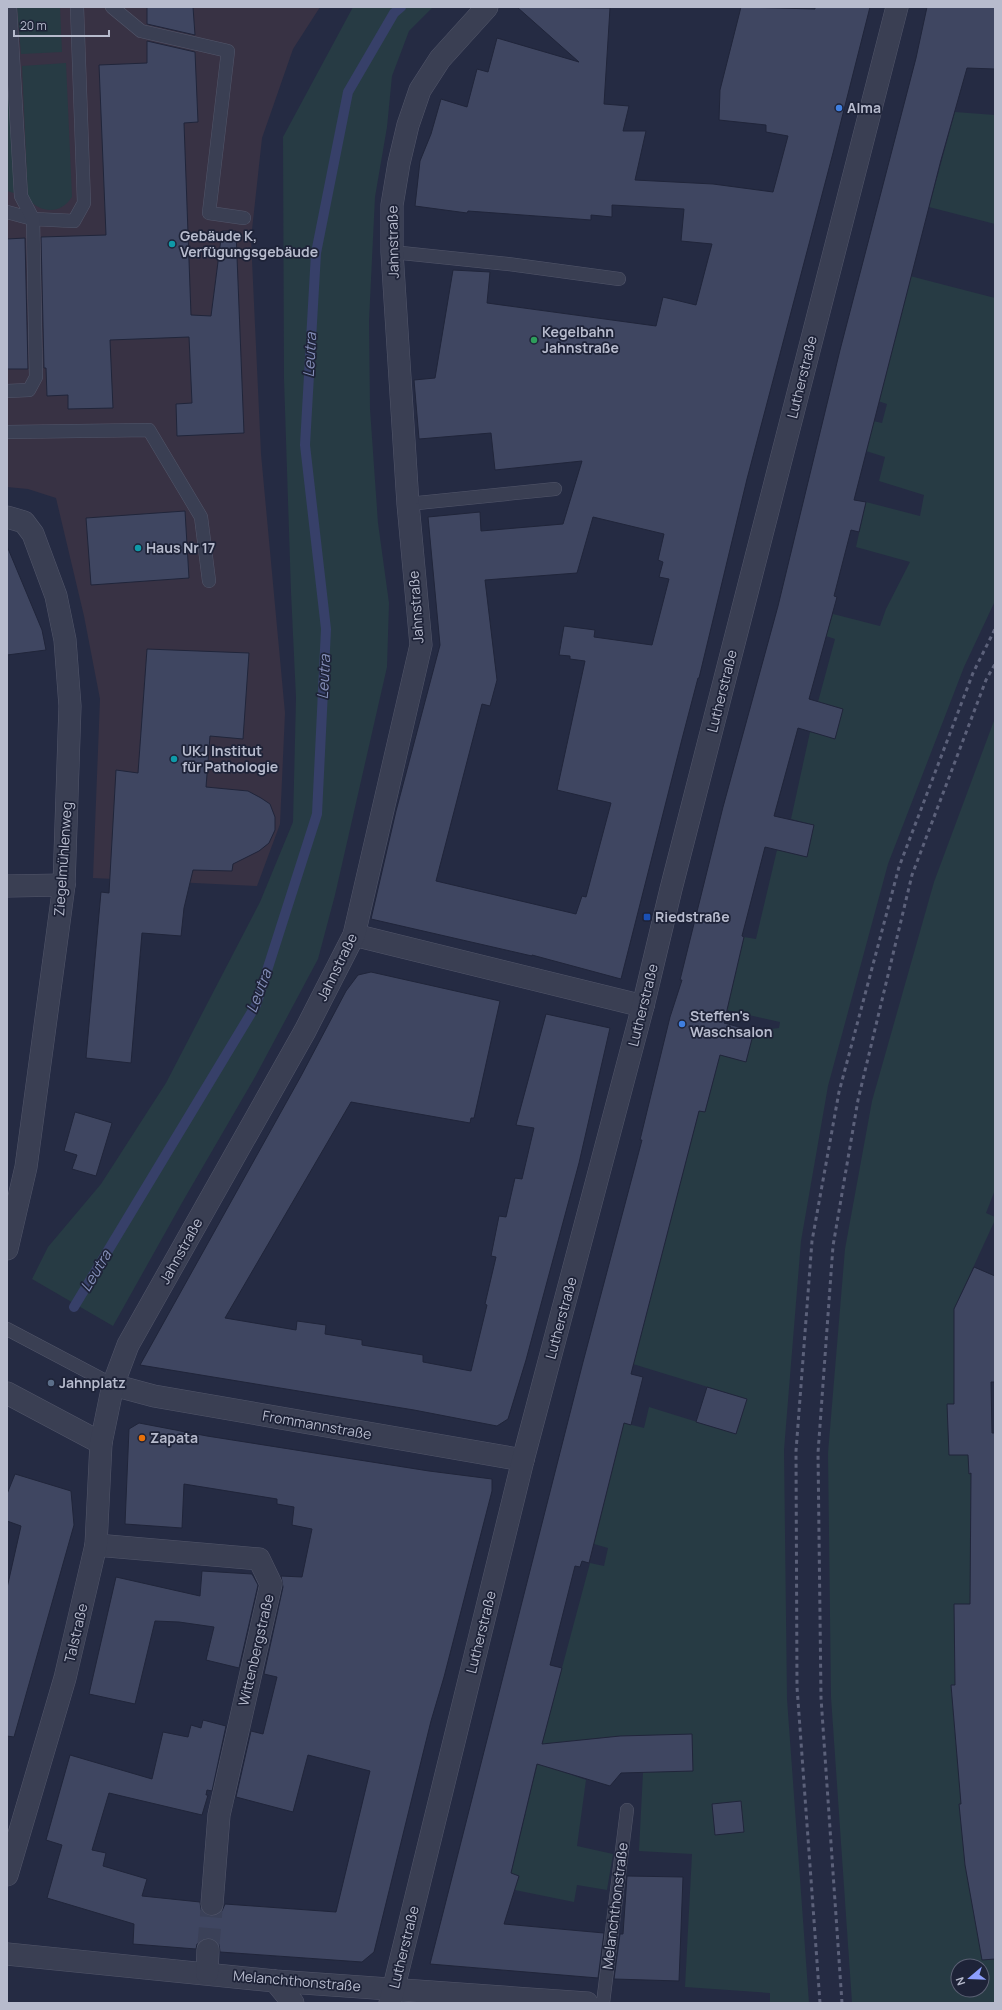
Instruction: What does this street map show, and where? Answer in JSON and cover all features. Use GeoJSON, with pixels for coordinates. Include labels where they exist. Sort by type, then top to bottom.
{"type":"FeatureCollection","features":[{"type":"Feature","properties":{"kind":"street","name":"Jahnstraße"},"geometry":{"type":"LineString","coordinates":[[113,1385],[128,1345],[305,1031],[354,935],[420,645],[408,504],[392,252],[392,205],[398,163],[408,125],[420,90],[440,59],[487,7]]}},
{"type":"Feature","properties":{"kind":"street","name":"Lutherstraße"},"geometry":{"type":"LineString","coordinates":[[392,1995],[523,1460],[643,1006],[671,889],[897,7]]}},
{"type":"Feature","properties":{"kind":"street","name":"Ziegelmühlenweg"},"geometry":{"type":"LineString","coordinates":[[7,1249],[26,1167],[64,885],[70,706],[65,640],[54,589],[33,534],[15,520]]}},
{"type":"Feature","properties":{"kind":"street"},"geometry":{"type":"LineString","coordinates":[[7,886],[64,885]]}},
{"type":"Feature","properties":{"kind":"street"},"geometry":{"type":"LineString","coordinates":[[354,935],[643,1006]]}},
{"type":"Feature","properties":{"kind":"street","name":"Talstraße"},"geometry":{"type":"LineString","coordinates":[[7,1875],[65,1678],[96,1545],[101,1443],[113,1385]]}},
{"type":"Feature","properties":{"kind":"street","name":"Frommannstraße"},"geometry":{"type":"LineString","coordinates":[[113,1385],[154,1396],[523,1460]]}},
{"type":"Feature","properties":{"kind":"street"},"geometry":{"type":"LineString","coordinates":[[7,1393],[101,1443]]}},
{"type":"Feature","properties":{"kind":"street","name":"Wittenbergstraße"},"geometry":{"type":"LineString","coordinates":[[96,1545],[259,1559],[271,1584],[219,1815],[212,1904]]}},
{"type":"Feature","properties":{"kind":"street"},"geometry":{"type":"LineString","coordinates":[[207,1973],[208,1950]]}},
{"type":"Feature","properties":{"kind":"street","name":"Melanchthonstraße"},"geometry":{"type":"LineString","coordinates":[[7,1954],[207,1973],[392,1995],[587,2003]]}},
{"type":"Feature","properties":{"kind":"street"},"geometry":{"type":"LineString","coordinates":[[275,1981],[292,2003]]}},
{"type":"Feature","properties":{"kind":"lane"},"geometry":{"type":"LineString","coordinates":[[7,391],[30,390],[36,377],[34,219],[21,196],[10,7]]}},
{"type":"Feature","properties":{"kind":"lane"},"geometry":{"type":"LineString","coordinates":[[7,212],[34,219],[74,221],[84,203],[77,7]]}},
{"type":"Feature","properties":{"kind":"lane"},"geometry":{"type":"LineString","coordinates":[[112,7],[142,31],[228,51],[209,213],[244,218]]}},
{"type":"Feature","properties":{"kind":"lane"},"geometry":{"type":"LineString","coordinates":[[392,252],[508,264],[619,280]]}},
{"type":"Feature","properties":{"kind":"lane"},"geometry":{"type":"LineString","coordinates":[[7,432],[149,430],[201,517],[209,581]]}},
{"type":"Feature","properties":{"kind":"lane"},"geometry":{"type":"LineString","coordinates":[[408,504],[555,489]]}},
{"type":"Feature","properties":{"kind":"lane"},"geometry":{"type":"LineString","coordinates":[[7,1329],[113,1385]]}},
{"type":"Feature","properties":{"kind":"lane","name":"Melanchthonstraße"},"geometry":{"type":"LineString","coordinates":[[604,2003],[627,1810]]}},
{"type":"Feature","properties":{"kind":"shaded area"},"geometry":{"type":"Polygon","coordinates":[[[7,7],[320,7],[293,49],[262,138],[251,239],[261,454],[285,713],[280,824],[257,886],[93,878],[100,699],[84,616],[56,498],[28,489],[7,487],[7,7]]]}},
{"type":"Feature","properties":{"kind":"shaded area"},"geometry":{"type":"Polygon","coordinates":[[[17,7],[60,7],[62,52],[21,54],[17,7]]]}},
{"type":"Feature","properties":{"kind":"shaded area"},"geometry":{"type":"Polygon","coordinates":[[[353,7],[433,7],[409,31],[392,76],[387,127],[375,197],[369,321],[370,409],[378,523],[389,603],[387,667],[335,895],[318,959],[255,1077],[113,1326],[32,1279],[48,1247],[101,1184],[166,1083],[260,902],[293,822],[296,698],[284,379],[283,137],[353,7]]]}},
{"type":"Feature","properties":{"kind":"shaded area"},"geometry":{"type":"Polygon","coordinates":[[[66,63],[72,197],[68,203],[62,207],[51,210],[39,207],[28,199],[22,66],[66,63]]]}},
{"type":"Feature","properties":{"kind":"shaded area"},"geometry":{"type":"Polygon","coordinates":[[[7,66],[8,67],[14,193],[7,191],[7,66]]]}},
{"type":"Feature","properties":{"kind":"shaded area"},"geometry":{"type":"Polygon","coordinates":[[[955,112],[995,115],[995,224],[929,207],[955,112]]]}},
{"type":"Feature","properties":{"kind":"shaded area"},"geometry":{"type":"Polygon","coordinates":[[[910,276],[995,298],[995,601],[964,667],[888,864],[828,1086],[801,1241],[784,1450],[787,1699],[809,2003],[770,2003],[770,1993],[685,1987],[692,1854],[639,1851],[643,1772],[693,1771],[692,1734],[620,1736],[581,1740],[558,1770],[586,1780],[577,1846],[613,1854],[607,1890],[577,1885],[574,1902],[515,1890],[511,1873],[547,1724],[590,1563],[604,1566],[608,1548],[594,1544],[624,1423],[644,1428],[649,1407],[736,1434],[747,1399],[633,1364],[699,1111],[705,1112],[720,1055],[746,1062],[754,1031],[779,1028],[780,1022],[726,1010],[744,937],[756,939],[777,850],[807,857],[814,825],[791,819],[810,732],[835,738],[843,709],[818,702],[835,639],[826,636],[833,614],[880,626],[886,609],[910,562],[856,547],[866,502],[920,516],[924,495],[879,481],[885,457],[866,451],[873,421],[882,423],[887,404],[878,401],[910,276]]]}},
{"type":"Feature","properties":{"kind":"shaded area"},"geometry":{"type":"Polygon","coordinates":[[[995,718],[995,1190],[986,1213],[995,1217],[995,1220],[954,1309],[954,1380],[970,1404],[947,1404],[949,1455],[968,1455],[969,1474],[995,1473],[995,2003],[852,2003],[831,1697],[828,1453],[845,1249],[872,1101],[934,882],[995,718]]]}},
{"type":"Feature","properties":{"kind":"building"},"geometry":{"type":"Polygon","coordinates":[[[147,7],[193,7],[195,35],[147,24],[147,7]]]}},
{"type":"Feature","properties":{"kind":"building"},"geometry":{"type":"Polygon","coordinates":[[[517,7],[610,8],[604,104],[629,106],[623,131],[646,131],[635,180],[713,184],[773,192],[788,136],[766,132],[766,125],[719,120],[720,90],[741,7],[815,9],[815,7],[870,7],[747,479],[699,678],[621,979],[532,955],[371,919],[396,811],[440,645],[428,517],[480,512],[481,531],[563,524],[582,461],[495,470],[491,433],[419,439],[414,380],[435,378],[453,270],[490,272],[487,303],[656,326],[663,297],[696,305],[712,244],[681,241],[684,209],[612,205],[612,217],[591,215],[591,220],[468,211],[467,213],[415,206],[420,161],[431,134],[441,99],[467,107],[477,69],[488,72],[497,38],[579,62],[517,7]],[[593,517],[577,573],[485,580],[497,680],[490,706],[482,704],[436,881],[576,914],[582,896],[586,897],[611,803],[557,790],[585,661],[570,659],[570,656],[559,655],[564,626],[595,630],[594,637],[652,645],[669,579],[659,577],[663,562],[658,560],[664,534],[593,517]]]}},
{"type":"Feature","properties":{"kind":"building"},"geometry":{"type":"Polygon","coordinates":[[[927,7],[995,7],[995,69],[967,68],[941,160],[854,500],[866,502],[859,532],[851,530],[834,596],[837,597],[809,699],[843,709],[835,739],[798,728],[774,816],[814,825],[807,857],[765,847],[742,936],[744,937],[724,1023],[754,1031],[746,1062],[720,1055],[705,1112],[699,1111],[631,1374],[643,1377],[631,1425],[624,1423],[589,1563],[582,1561],[580,1567],[575,1566],[550,1665],[562,1668],[542,1744],[620,1736],[692,1734],[693,1771],[621,1773],[610,1786],[537,1764],[511,1873],[519,1876],[504,1924],[604,1933],[598,1978],[430,1964],[583,1362],[642,1140],[640,1140],[670,1017],[682,980],[680,980],[723,807],[778,606],[840,350],[916,58],[927,7]]]}},
{"type":"Feature","properties":{"kind":"building","name":"Gebäude K, Verfügungsgebäude"},"geometry":{"type":"Polygon","coordinates":[[[147,41],[195,52],[198,122],[184,123],[191,315],[211,316],[222,231],[236,231],[244,433],[177,436],[176,404],[192,403],[189,337],[110,340],[113,408],[68,409],[68,395],[47,396],[46,368],[44,368],[41,237],[106,235],[99,65],[147,63],[147,41]]]}},
{"type":"Feature","properties":{"kind":"building"},"geometry":{"type":"Polygon","coordinates":[[[25,238],[28,369],[7,369],[7,239],[25,238]]]}},
{"type":"Feature","properties":{"kind":"building","name":"Haus Nr 17"},"geometry":{"type":"Polygon","coordinates":[[[185,511],[189,578],[91,585],[86,518],[185,511]]]}},
{"type":"Feature","properties":{"kind":"building"},"geometry":{"type":"Polygon","coordinates":[[[7,546],[42,630],[46,650],[7,655],[7,546]]]}},
{"type":"Feature","properties":{"kind":"building","name":"UKJ Institut für Pathologie"},"geometry":{"type":"Polygon","coordinates":[[[147,649],[249,653],[243,739],[210,736],[206,787],[248,791],[261,798],[270,804],[275,817],[275,830],[269,843],[259,851],[233,864],[232,871],[193,870],[184,908],[181,936],[142,933],[131,1063],[86,1058],[101,892],[109,893],[116,770],[138,773],[147,649]]]}},
{"type":"Feature","properties":{"kind":"building"},"geometry":{"type":"Polygon","coordinates":[[[371,972],[500,1001],[474,1118],[471,1118],[470,1123],[351,1102],[225,1318],[296,1330],[297,1321],[326,1325],[325,1334],[362,1340],[362,1345],[423,1355],[423,1362],[471,1371],[487,1305],[485,1304],[496,1257],[491,1256],[499,1216],[506,1217],[515,1178],[522,1179],[534,1128],[516,1125],[546,1014],[610,1028],[579,1163],[526,1360],[508,1419],[497,1426],[414,1410],[140,1365],[301,1076],[346,991],[358,975],[371,972]]]}},
{"type":"Feature","properties":{"kind":"building"},"geometry":{"type":"Polygon","coordinates":[[[75,1112],[112,1123],[96,1176],[72,1169],[77,1155],[64,1151],[75,1112]]]}},
{"type":"Feature","properties":{"kind":"building"},"geometry":{"type":"Polygon","coordinates":[[[974,1267],[995,1276],[995,1382],[991,1382],[992,1433],[995,1433],[995,1959],[990,1959],[990,1958],[982,1958],[965,1865],[959,1804],[961,1804],[951,1685],[955,1685],[954,1604],[970,1604],[971,1473],[969,1474],[968,1455],[949,1455],[947,1404],[954,1404],[954,1309],[974,1267]]]}},
{"type":"Feature","properties":{"kind":"building"},"geometry":{"type":"Polygon","coordinates":[[[707,1387],[747,1399],[736,1434],[696,1422],[707,1387]]]}},
{"type":"Feature","properties":{"kind":"building"},"geometry":{"type":"Polygon","coordinates":[[[139,1423],[207,1436],[429,1471],[492,1479],[492,1491],[444,1677],[431,1721],[374,1952],[362,1962],[220,1952],[219,1944],[214,1939],[209,1938],[202,1939],[197,1944],[196,1949],[133,1944],[134,1924],[47,1898],[62,1845],[46,1840],[70,1755],[152,1779],[163,1732],[188,1737],[191,1725],[201,1728],[203,1720],[226,1726],[212,1791],[207,1790],[206,1795],[208,1795],[202,1815],[109,1793],[92,1850],[106,1853],[103,1866],[147,1879],[142,1896],[200,1902],[201,1910],[205,1914],[211,1916],[218,1915],[222,1911],[225,1904],[336,1912],[370,1771],[308,1755],[293,1812],[236,1797],[251,1731],[263,1734],[277,1677],[264,1674],[283,1587],[281,1576],[302,1577],[312,1529],[292,1525],[294,1507],[277,1504],[277,1499],[184,1484],[182,1528],[125,1524],[129,1429],[139,1423]]]}},
{"type":"Feature","properties":{"kind":"building"},"geometry":{"type":"Polygon","coordinates":[[[15,1474],[71,1491],[74,1525],[14,1737],[7,1736],[7,1588],[21,1526],[7,1521],[7,1494],[15,1474]]]}},
{"type":"Feature","properties":{"kind":"building"},"geometry":{"type":"Polygon","coordinates":[[[202,1571],[252,1574],[258,1585],[239,1668],[206,1660],[214,1627],[179,1622],[155,1621],[135,1704],[89,1694],[116,1577],[200,1596],[202,1571]]]}},
{"type":"Feature","properties":{"kind":"building"},"geometry":{"type":"Polygon","coordinates":[[[741,1801],[744,1832],[715,1835],[712,1804],[741,1801]]]}},
{"type":"Feature","properties":{"kind":"building"},"geometry":{"type":"Polygon","coordinates":[[[627,1876],[683,1877],[679,1981],[614,1979],[620,1934],[623,1934],[627,1876]]]}},
{"type":"Feature","properties":{"kind":"waterway","name":"Leutra"},"geometry":{"type":"LineString","coordinates":[[74,1307],[256,1005],[317,814],[326,629],[305,445],[316,253],[348,92],[394,13],[401,7]]}},
{"type":"Feature","properties":{"kind":"tunnel"},"geometry":{"type":"LineString","coordinates":[[208,1950],[212,1904]]}},
{"type":"Feature","properties":{"kind":"railway"},"geometry":{"type":"LineString","coordinates":[[820,2003],[797,1687],[796,1451],[812,1241],[839,1092],[899,867],[973,673],[995,629]]}},
{"type":"Feature","properties":{"kind":"railway"},"geometry":{"type":"LineString","coordinates":[[842,2003],[821,1698],[818,1453],[833,1246],[858,1100],[912,875],[986,680],[995,664]]}},
{"type":"Feature","properties":{"kind":"place","name":"Alma"},"geometry":{"type":"Point","coordinates":[839,108]}},
{"type":"Feature","properties":{"kind":"place","name":"Gebäude K, Verfügungsgebäude"},"geometry":{"type":"Point","coordinates":[172,244]}},
{"type":"Feature","properties":{"kind":"place","name":"Kegelbahn Jahnstraße"},"geometry":{"type":"Point","coordinates":[534,340]}},
{"type":"Feature","properties":{"kind":"place","name":"Haus Nr 17"},"geometry":{"type":"Point","coordinates":[138,548]}},
{"type":"Feature","properties":{"kind":"place","name":"UKJ Institut für Pathologie"},"geometry":{"type":"Point","coordinates":[174,759]}},
{"type":"Feature","properties":{"kind":"place","name":"Riedstraße"},"geometry":{"type":"Point","coordinates":[647,917]}},
{"type":"Feature","properties":{"kind":"place","name":"Steffen's Waschsalon"},"geometry":{"type":"Point","coordinates":[682,1024]}},
{"type":"Feature","properties":{"kind":"place","name":"Jahnplatz"},"geometry":{"type":"Point","coordinates":[51,1383]}},
{"type":"Feature","properties":{"kind":"place","name":"Zapata"},"geometry":{"type":"Point","coordinates":[142,1438]}}]}
